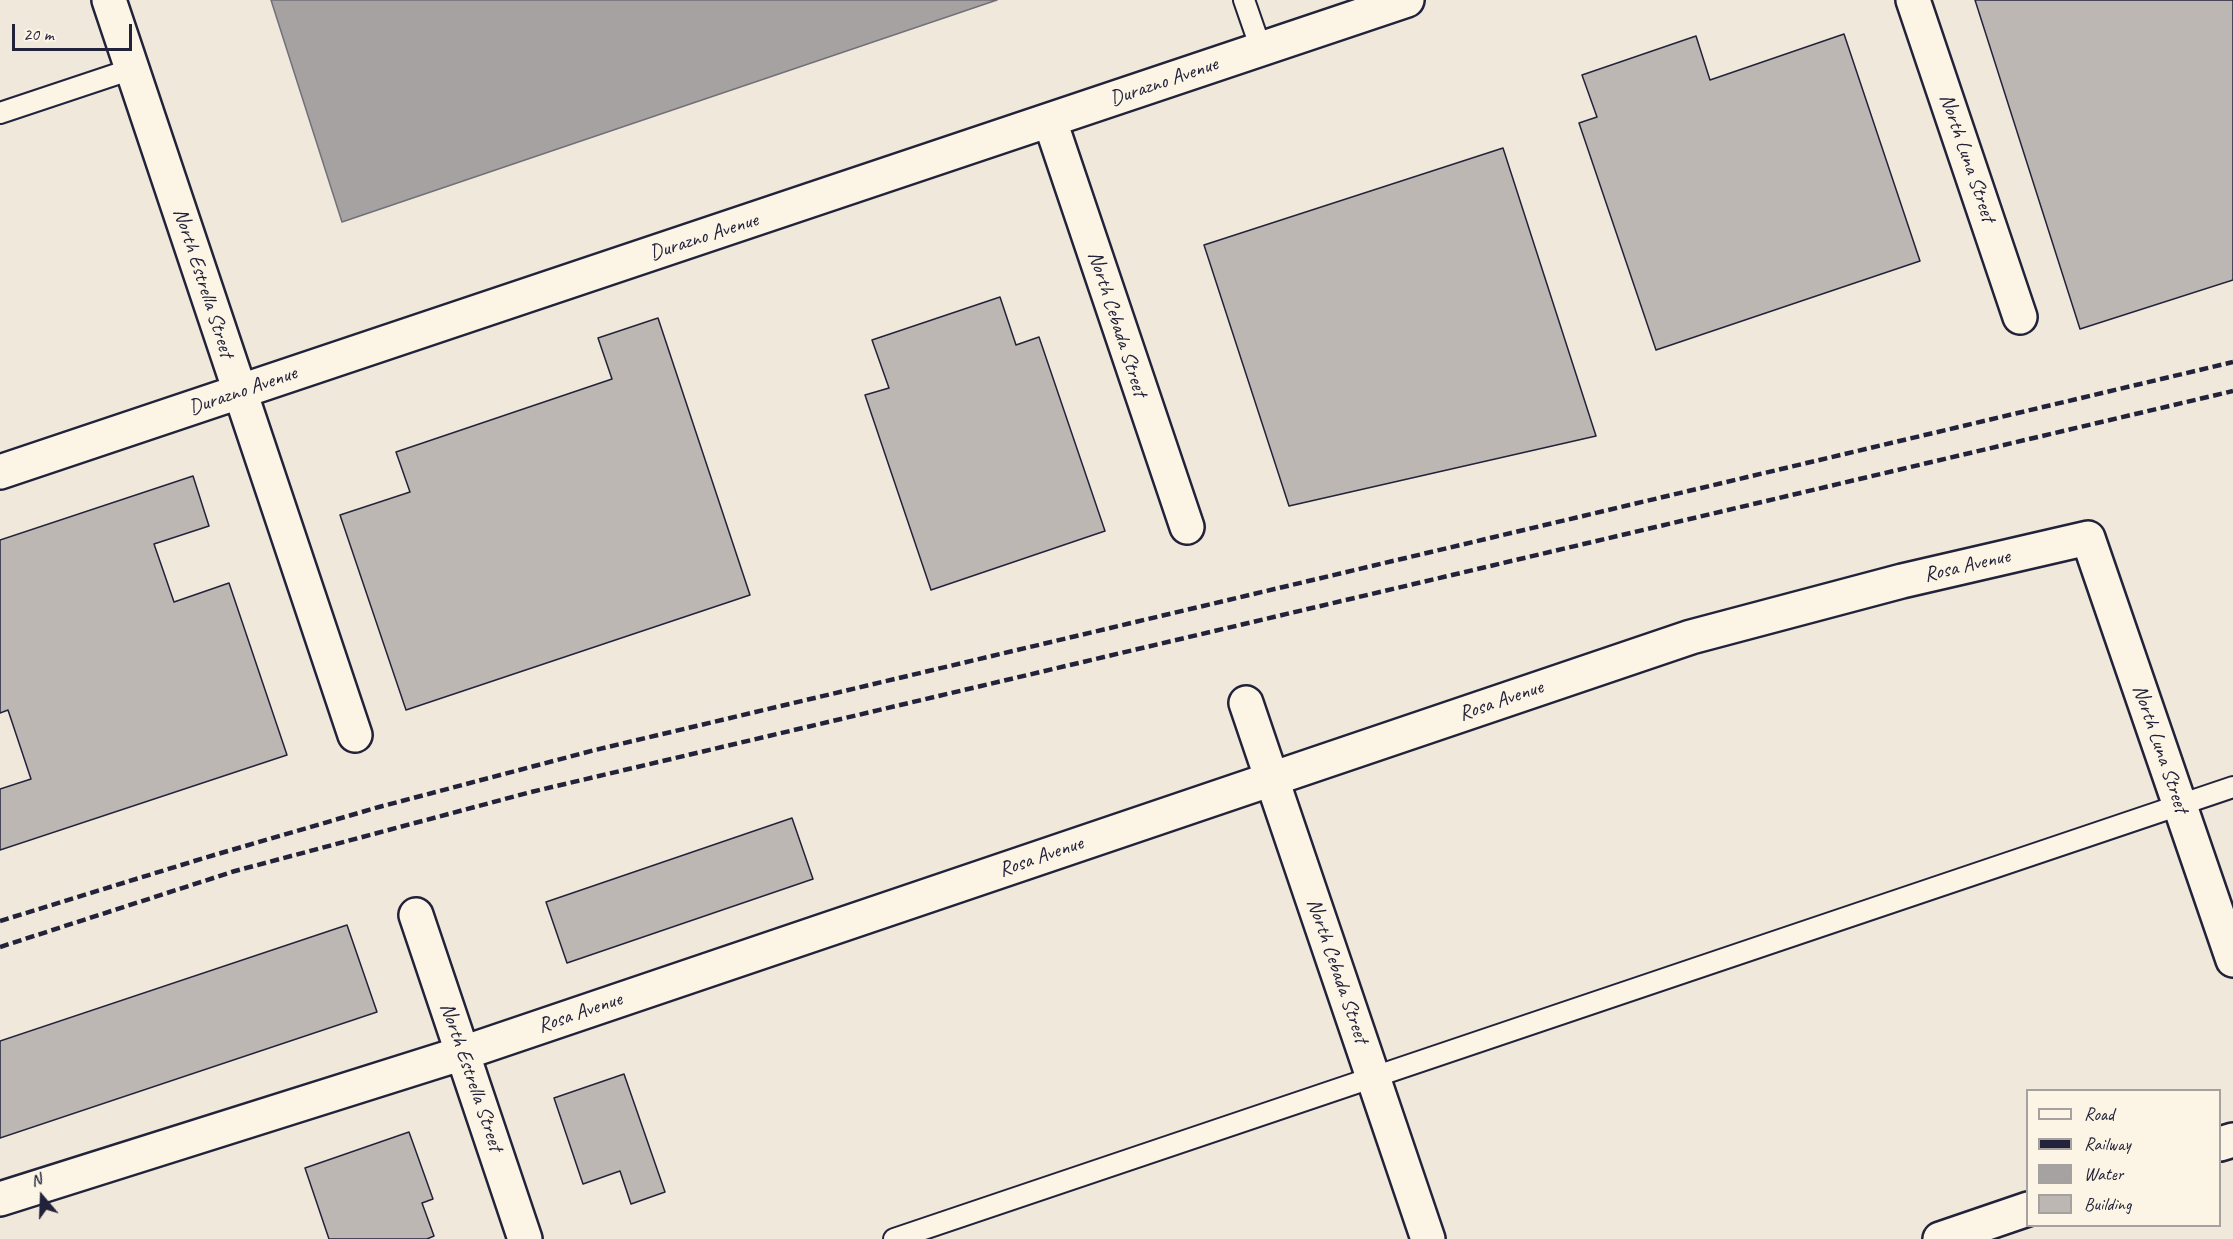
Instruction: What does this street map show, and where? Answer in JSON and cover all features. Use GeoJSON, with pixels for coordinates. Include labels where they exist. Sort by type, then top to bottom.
{"type":"FeatureCollection","features":[{"type":"Feature","properties":{"kind":"street","name":"North Estrella Street"},"geometry":{"type":"LineString","coordinates":[[109,0],[355,735]]}},
{"type":"Feature","properties":{"kind":"street","name":"Durazno Avenue"},"geometry":{"type":"LineString","coordinates":[[0,472],[1407,0]]}},
{"type":"Feature","properties":{"kind":"street","name":"North Luna Street"},"geometry":{"type":"LineString","coordinates":[[1913,0],[2020,317]]}},
{"type":"Feature","properties":{"kind":"street","name":"North Cebada Street"},"geometry":{"type":"LineString","coordinates":[[1050,121],[1187,526]]}},
{"type":"Feature","properties":{"kind":"street","name":"North Luna Street"},"geometry":{"type":"LineString","coordinates":[[2088,538],[2233,960]]}},
{"type":"Feature","properties":{"kind":"street","name":"Rosa Avenue"},"geometry":{"type":"LineString","coordinates":[[0,1199],[463,1053],[1691,637],[1902,580],[2088,538]]}},
{"type":"Feature","properties":{"kind":"street","name":"North Cebada Street"},"geometry":{"type":"LineString","coordinates":[[1246,703],[1428,1239]]}},
{"type":"Feature","properties":{"kind":"street","name":"North Estrella Street"},"geometry":{"type":"LineString","coordinates":[[416,915],[525,1239]]}},
{"type":"Feature","properties":{"kind":"street"},"geometry":{"type":"LineString","coordinates":[[1940,1239],[2026,1210]]}},
{"type":"Feature","properties":{"kind":"lane"},"geometry":{"type":"LineString","coordinates":[[1244,0],[1261,50]]}},
{"type":"Feature","properties":{"kind":"lane"},"geometry":{"type":"LineString","coordinates":[[0,113],[132,69]]}},
{"type":"Feature","properties":{"kind":"lane"},"geometry":{"type":"LineString","coordinates":[[894,1239],[2233,787]]}},
{"type":"Feature","properties":{"kind":"water"},"geometry":{"type":"Polygon","coordinates":[[[271,0],[997,0],[342,222],[271,0]]]}},
{"type":"Feature","properties":{"kind":"building"},"geometry":{"type":"Polygon","coordinates":[[[1975,0],[2233,0],[2233,280],[2080,329],[1975,0]]]}},
{"type":"Feature","properties":{"kind":"building"},"geometry":{"type":"Polygon","coordinates":[[[1844,34],[1920,261],[1656,350],[1579,123],[1597,117],[1582,75],[1696,36],[1710,80],[1844,34]]]}},
{"type":"Feature","properties":{"kind":"building"},"geometry":{"type":"Polygon","coordinates":[[[1503,148],[1596,436],[1289,506],[1204,245],[1503,148]]]}},
{"type":"Feature","properties":{"kind":"building"},"geometry":{"type":"Polygon","coordinates":[[[1000,297],[1016,345],[1039,337],[1105,531],[931,590],[865,395],[889,388],[872,340],[1000,297]]]}},
{"type":"Feature","properties":{"kind":"building"},"geometry":{"type":"Polygon","coordinates":[[[658,318],[750,595],[406,710],[340,515],[410,492],[396,452],[612,379],[598,338],[658,318]]]}},
{"type":"Feature","properties":{"kind":"building"},"geometry":{"type":"Polygon","coordinates":[[[193,476],[209,526],[154,544],[174,602],[229,583],[287,755],[0,850],[0,789],[31,779],[8,710],[0,713],[0,540],[193,476]]]}},
{"type":"Feature","properties":{"kind":"building"},"geometry":{"type":"Polygon","coordinates":[[[792,818],[813,879],[567,963],[546,902],[792,818]]]}},
{"type":"Feature","properties":{"kind":"building"},"geometry":{"type":"Polygon","coordinates":[[[347,925],[377,1012],[0,1138],[0,1041],[347,925]]]}},
{"type":"Feature","properties":{"kind":"building"},"geometry":{"type":"Polygon","coordinates":[[[624,1074],[665,1192],[631,1204],[620,1171],[583,1184],[554,1098],[624,1074]]]}},
{"type":"Feature","properties":{"kind":"building"},"geometry":{"type":"Polygon","coordinates":[[[409,1132],[433,1199],[422,1203],[434,1236],[427,1239],[329,1239],[305,1168],[409,1132]]]}},
{"type":"Feature","properties":{"kind":"railway"},"geometry":{"type":"LineString","coordinates":[[0,921],[379,807],[595,750],[2233,362]]}},
{"type":"Feature","properties":{"kind":"railway"},"geometry":{"type":"LineString","coordinates":[[0,947],[235,871],[531,792],[2233,391]]}}]}
